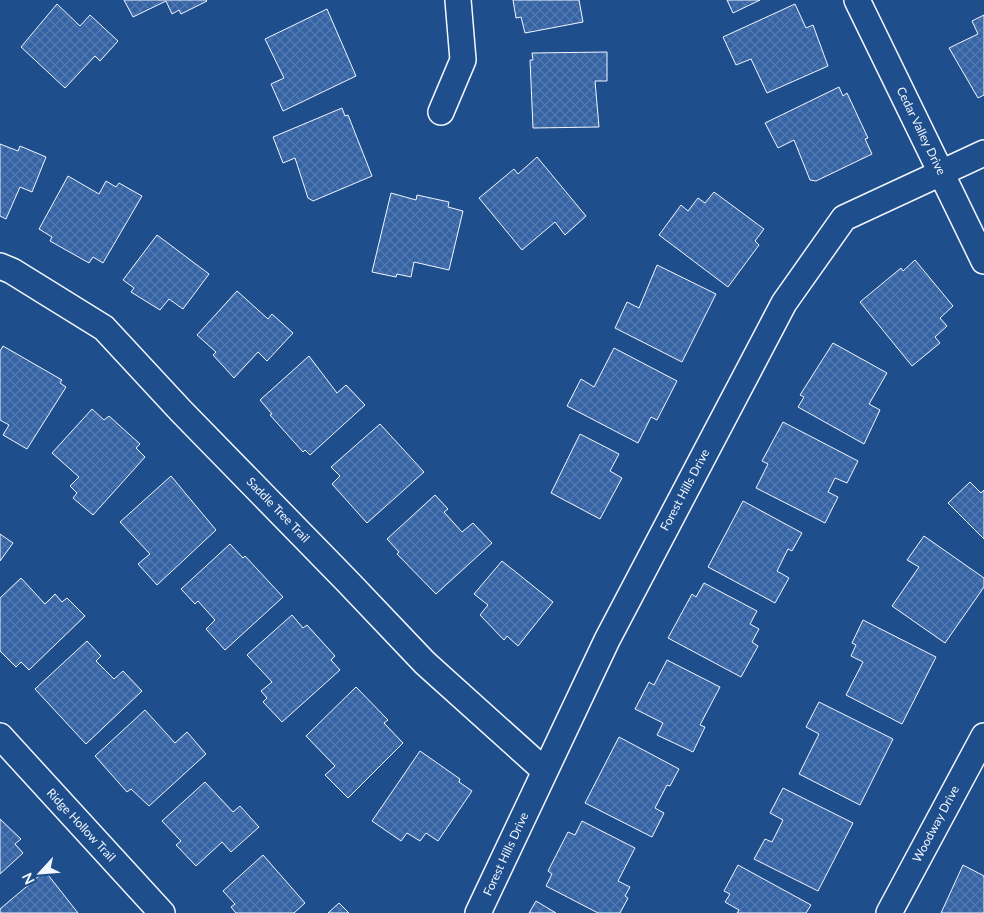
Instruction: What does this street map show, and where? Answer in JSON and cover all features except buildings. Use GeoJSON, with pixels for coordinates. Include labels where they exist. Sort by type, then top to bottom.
{"type":"FeatureCollection","features":[{"type":"Feature","properties":{"kind":"street"},"geometry":{"type":"LineString","coordinates":[[441,112],[463,60],[458,0]]}},
{"type":"Feature","properties":{"kind":"street","name":"Cedar Valley Drive"},"geometry":{"type":"LineString","coordinates":[[857,0],[984,261]]}},
{"type":"Feature","properties":{"kind":"street","name":"Forest Hills Drive"},"geometry":{"type":"LineString","coordinates":[[478,913],[607,640],[784,302],[844,218],[984,153]]}},
{"type":"Feature","properties":{"kind":"street","name":"Saddle Tree Trail"},"geometry":{"type":"LineString","coordinates":[[0,266],[12,271],[104,328],[181,411],[425,664],[545,771]]}},
{"type":"Feature","properties":{"kind":"street","name":"Ridge Hollow Trail"},"geometry":{"type":"LineString","coordinates":[[0,736],[162,913]]}},
{"type":"Feature","properties":{"kind":"street","name":"Woodway Drive"},"geometry":{"type":"LineString","coordinates":[[889,913],[984,736]]}}]}
